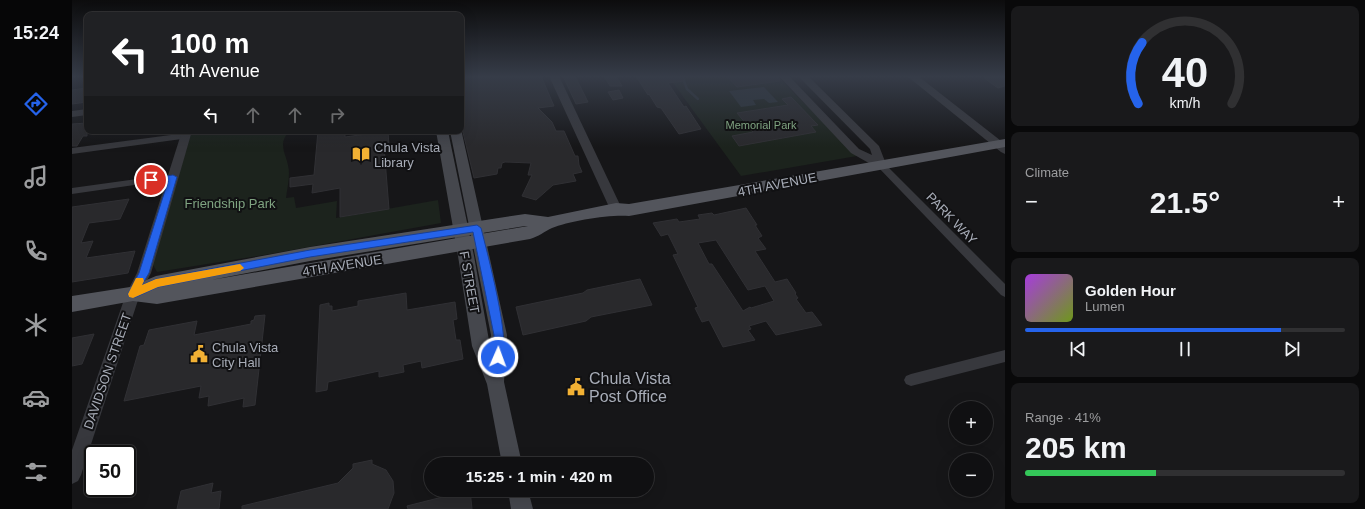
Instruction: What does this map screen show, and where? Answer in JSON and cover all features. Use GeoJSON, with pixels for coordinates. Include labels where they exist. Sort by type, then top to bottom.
{"type":"FeatureCollection","features":[{"type":"Feature","properties":{"kind":"main road","name":"F STREET"},"geometry":{"type":"LineString","coordinates":[[443,134],[470,236],[499,335],[496,384],[511,457]]}},
{"type":"Feature","properties":{"kind":"main road","name":"F STREET"},"geometry":{"type":"LineString","coordinates":[[456,134],[470,236]]}},
{"type":"Feature","properties":{"kind":"main road","name":"4TH AVENUE"},"geometry":{"type":"LineString","coordinates":[[72,304],[133,294],[157,296],[470,236],[530,233],[548,223],[567,218],[616,210],[629,210],[880,164],[1002,146]]}},
{"type":"Feature","properties":{"kind":"main road"},"geometry":{"type":"LineString","coordinates":[[519,497],[522,509]]}},
{"type":"Feature","properties":{"kind":"street"},"geometry":{"type":"LineString","coordinates":[[565,100],[616,210]]}},
{"type":"Feature","properties":{"kind":"street","name":"PARK WAY"},"geometry":{"type":"LineString","coordinates":[[807,100],[855,150],[880,164],[1005,292]]}},
{"type":"Feature","properties":{"kind":"street","name":"PARK WAY"},"geometry":{"type":"LineString","coordinates":[[827,100],[875,148],[880,164]]}},
{"type":"Feature","properties":{"kind":"street"},"geometry":{"type":"LineString","coordinates":[[943,100],[1002,146]]}},
{"type":"Feature","properties":{"kind":"street"},"geometry":{"type":"LineString","coordinates":[[72,114],[84,112]]}},
{"type":"Feature","properties":{"kind":"street"},"geometry":{"type":"LineString","coordinates":[[72,151],[187,134]]}},
{"type":"Feature","properties":{"kind":"street","name":"DAVIDSON STREET"},"geometry":{"type":"LineString","coordinates":[[73,471],[133,294],[144,273],[187,134]]}},
{"type":"Feature","properties":{"kind":"street"},"geometry":{"type":"LineString","coordinates":[[72,191],[173,177]]}},
{"type":"Feature","properties":{"kind":"street"},"geometry":{"type":"LineString","coordinates":[[911,380],[1005,356]]}},
{"type":"Feature","properties":{"kind":"green space","name":"Memorial Park"},"geometry":{"type":"Polygon","coordinates":[[[685,100],[801,100],[857,156],[741,176],[685,100]]]}},
{"type":"Feature","properties":{"kind":"green space","name":"Friendship Park"},"geometry":{"type":"Polygon","coordinates":[[[191,134],[288,134],[283,146],[289,173],[286,198],[294,197],[296,208],[337,201],[336,218],[438,200],[441,223],[270,254],[157,272],[152,263],[191,134]]]}},
{"type":"Feature","properties":{"kind":"shaded area"},"geometry":{"type":"Polygon","coordinates":[[[736,100],[756,100],[753,100],[756,105],[741,107],[736,100]]]}},
{"type":"Feature","properties":{"kind":"shaded area"},"geometry":{"type":"Polygon","coordinates":[[[765,100],[776,100],[778,102],[769,103],[765,100]]]}},
{"type":"Feature","properties":{"kind":"building"},"geometry":{"type":"Polygon","coordinates":[[[72,100],[84,100],[84,102],[72,104],[72,100]]]}},
{"type":"Feature","properties":{"kind":"building"},"geometry":{"type":"Polygon","coordinates":[[[464,100],[551,100],[554,106],[538,108],[552,122],[556,131],[564,131],[575,156],[578,156],[579,165],[582,172],[573,174],[576,181],[553,185],[536,200],[522,196],[532,175],[528,175],[531,163],[505,162],[502,163],[501,168],[498,168],[497,174],[474,178],[463,134],[464,100]]]}},
{"type":"Feature","properties":{"kind":"building"},"geometry":{"type":"Polygon","coordinates":[[[574,100],[587,100],[588,102],[576,104],[574,100]]]}},
{"type":"Feature","properties":{"kind":"building"},"geometry":{"type":"Polygon","coordinates":[[[653,100],[679,100],[684,107],[686,106],[701,129],[679,134],[661,108],[657,107],[653,100]]]}},
{"type":"Feature","properties":{"kind":"building"},"geometry":{"type":"Polygon","coordinates":[[[783,100],[794,100],[818,125],[811,126],[816,132],[739,146],[732,136],[753,132],[737,113],[788,105],[783,100]]]}},
{"type":"Feature","properties":{"kind":"building"},"geometry":{"type":"Polygon","coordinates":[[[84,123],[84,134],[87,134],[87,136],[83,136],[77,146],[72,146],[72,124],[84,123]]]}},
{"type":"Feature","properties":{"kind":"building"},"geometry":{"type":"Polygon","coordinates":[[[318,134],[345,134],[345,137],[366,134],[388,134],[389,146],[384,147],[389,209],[340,217],[340,188],[312,193],[313,184],[290,187],[290,178],[314,175],[318,134]]]}},
{"type":"Feature","properties":{"kind":"building"},"geometry":{"type":"Polygon","coordinates":[[[129,199],[120,219],[89,223],[81,243],[93,241],[86,258],[135,251],[128,273],[72,282],[72,207],[129,199]]]}},
{"type":"Feature","properties":{"kind":"building"},"geometry":{"type":"Polygon","coordinates":[[[746,208],[757,225],[755,225],[762,236],[758,238],[766,249],[755,251],[775,282],[787,279],[796,293],[795,294],[798,298],[796,299],[806,313],[812,312],[822,325],[776,335],[766,321],[749,326],[751,329],[748,330],[755,340],[723,347],[709,320],[702,322],[695,308],[698,307],[673,255],[678,254],[668,234],[661,236],[653,223],[677,219],[679,222],[700,219],[698,215],[712,213],[714,215],[746,208]],[[716,240],[698,243],[709,264],[712,264],[743,311],[750,307],[751,308],[774,301],[765,286],[748,290],[716,240]]]}},
{"type":"Feature","properties":{"kind":"building"},"geometry":{"type":"Polygon","coordinates":[[[640,279],[652,305],[591,317],[586,321],[523,335],[516,307],[640,279]]]}},
{"type":"Feature","properties":{"kind":"building"},"geometry":{"type":"Polygon","coordinates":[[[406,293],[407,310],[455,302],[457,319],[453,320],[456,340],[460,340],[463,359],[422,368],[421,361],[403,365],[404,372],[379,377],[379,371],[328,382],[327,390],[316,392],[320,305],[329,303],[329,306],[332,306],[332,311],[358,306],[358,301],[406,293]]]}},
{"type":"Feature","properties":{"kind":"building","name":"Chula Vista City Hall"},"geometry":{"type":"Polygon","coordinates":[[[265,315],[255,405],[243,407],[244,398],[208,406],[209,396],[199,398],[201,386],[124,401],[140,346],[144,345],[149,330],[197,321],[194,335],[251,324],[251,321],[254,320],[255,316],[265,315]]]}},
{"type":"Feature","properties":{"kind":"building"},"geometry":{"type":"Polygon","coordinates":[[[94,334],[82,364],[72,366],[72,338],[94,334]]]}},
{"type":"Feature","properties":{"kind":"building"},"geometry":{"type":"Polygon","coordinates":[[[372,460],[372,464],[386,470],[393,481],[394,493],[388,509],[242,509],[242,506],[338,483],[353,468],[353,464],[372,460]]]}},
{"type":"Feature","properties":{"kind":"building"},"geometry":{"type":"Polygon","coordinates":[[[213,483],[211,493],[221,491],[219,509],[177,509],[181,491],[213,483]]]}},
{"type":"Feature","properties":{"kind":"building"},"geometry":{"type":"Polygon","coordinates":[[[442,497],[471,497],[472,509],[408,509],[407,506],[442,497]]]}},
{"type":"Feature","properties":{"kind":"slow traffic"},"geometry":{"type":"LineString","coordinates":[[140,281],[133,294],[156,283],[240,268]]}},
{"type":"Feature","properties":{"kind":"place","name":"Chula Vista Library"},"geometry":{"type":"Point","coordinates":[361,154]}},
{"type":"Feature","properties":{"kind":"place","name":"Chula Vista City Hall"},"geometry":{"type":"Point","coordinates":[199,354]}},
{"type":"Feature","properties":{"kind":"place","name":"Chula Vista Post Office"},"geometry":{"type":"Point","coordinates":[576,387]}},
{"type":"Feature","properties":{"kind":"route"},"geometry":{"type":"LineString","coordinates":[[151,180],[173,177],[144,273],[133,294],[156,283],[310,254],[477,228],[499,335],[498,357]]}}]}
